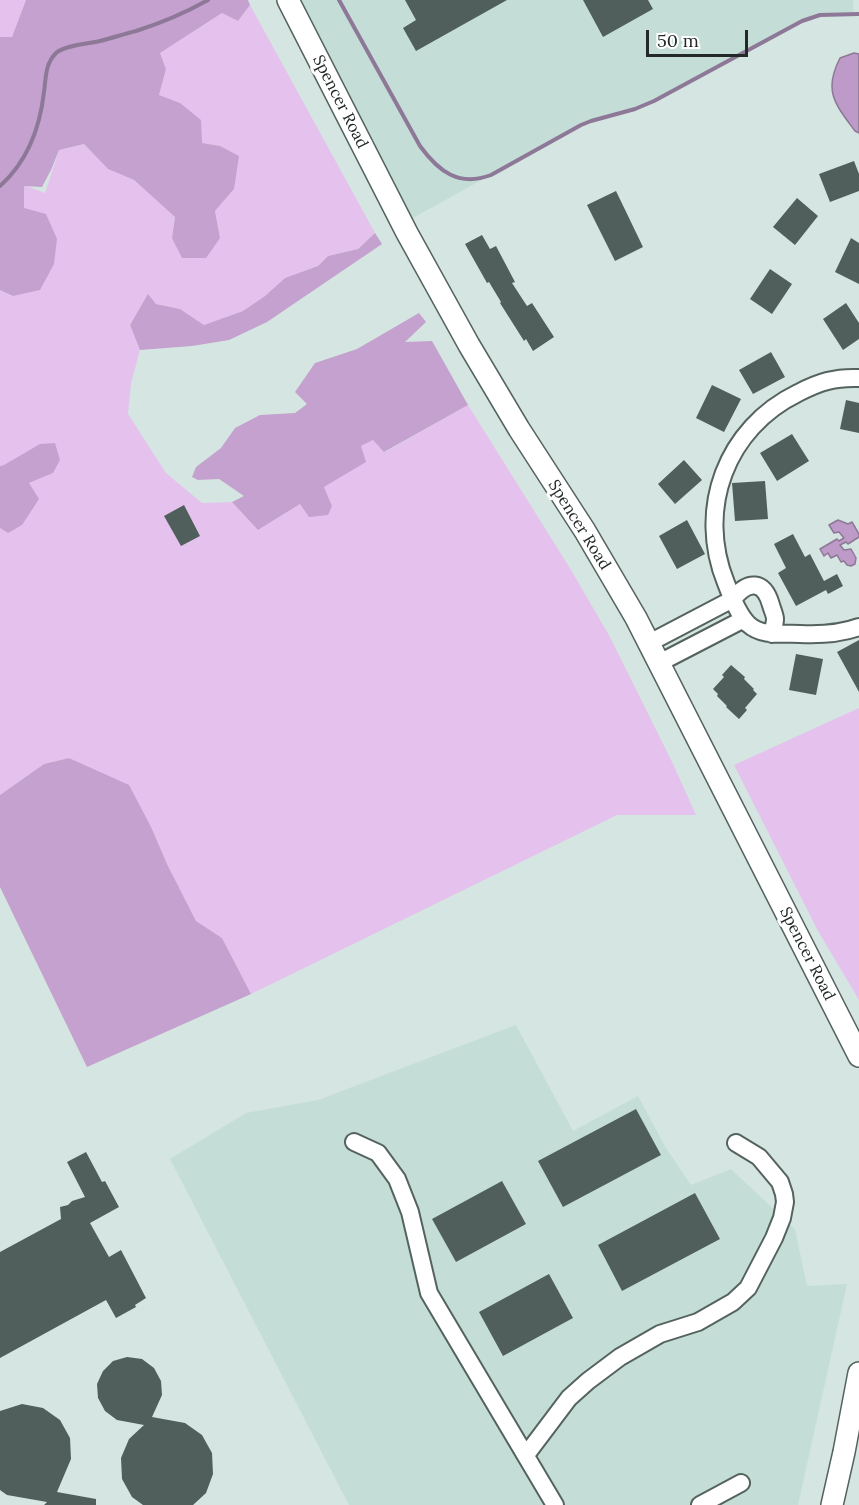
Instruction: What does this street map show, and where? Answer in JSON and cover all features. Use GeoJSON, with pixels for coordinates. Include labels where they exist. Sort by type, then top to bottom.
{"type":"FeatureCollection","features":[{"type":"Feature","properties":{"kind":"street","name":"Spencer Road"},"geometry":{"type":"LineString","coordinates":[[288,0],[402,224],[469,345],[519,429],[585,531],[636,618],[859,1056]]}},
{"type":"Feature","properties":{"kind":"street"},"geometry":{"type":"LineString","coordinates":[[859,378],[830,379],[785,399],[749,430],[726,466],[720,483],[715,528],[720,568],[748,624],[772,634],[830,634],[859,627]]}},
{"type":"Feature","properties":{"kind":"street"},"geometry":{"type":"LineString","coordinates":[[649,643],[734,599],[740,591],[750,585],[759,585],[770,600],[775,619],[772,634]]}},
{"type":"Feature","properties":{"kind":"street"},"geometry":{"type":"LineString","coordinates":[[659,663],[744,619]]}},
{"type":"Feature","properties":{"kind":"street"},"geometry":{"type":"LineString","coordinates":[[354,1142],[378,1153],[397,1179],[410,1212],[429,1293],[555,1505]]}},
{"type":"Feature","properties":{"kind":"street"},"geometry":{"type":"LineString","coordinates":[[526,1455],[569,1398],[596,1375],[620,1357],[660,1334],[698,1322],[733,1302],[748,1288],[774,1238],[782,1218],[785,1202],[780,1182],[759,1157],[736,1143]]}},
{"type":"Feature","properties":{"kind":"street"},"geometry":{"type":"LineString","coordinates":[[832,1505],[859,1373]]}},
{"type":"Feature","properties":{"kind":"street"},"geometry":{"type":"LineString","coordinates":[[700,1505],[741,1483]]}},
{"type":"Feature","properties":{"kind":"shaded area"},"geometry":{"type":"Polygon","coordinates":[[[0,0],[26,0],[12,37],[0,37],[0,0]]]}},
{"type":"Feature","properties":{"kind":"shaded area"},"geometry":{"type":"Polygon","coordinates":[[[26,0],[248,0],[250,5],[238,21],[222,13],[160,53],[166,69],[159,95],[180,103],[201,120],[202,143],[220,146],[239,156],[234,189],[215,211],[220,238],[206,258],[182,258],[172,238],[175,217],[134,180],[108,169],[84,144],[59,150],[42,187],[24,186],[24,208],[46,214],[57,239],[54,264],[40,290],[13,296],[0,290],[0,37],[12,37],[26,0]]]}},
{"type":"Feature","properties":{"kind":"shaded area"},"geometry":{"type":"Polygon","coordinates":[[[288,0],[853,0],[854,14],[820,15],[802,21],[654,101],[581,125],[402,224],[288,0]]]}},
{"type":"Feature","properties":{"kind":"shaded area"},"geometry":{"type":"Polygon","coordinates":[[[250,5],[375,233],[358,249],[328,256],[318,266],[285,278],[243,311],[204,325],[180,309],[156,304],[148,295],[130,325],[140,350],[131,383],[128,414],[166,473],[202,503],[232,502],[258,530],[300,504],[332,506],[324,487],[365,462],[361,446],[373,440],[385,452],[468,405],[610,637],[696,815],[617,815],[251,994],[222,938],[196,921],[152,829],[97,771],[69,758],[44,764],[0,795],[0,528],[8,533],[29,483],[53,473],[0,466],[0,290],[13,296],[40,289],[54,263],[24,208],[24,185],[45,193],[59,150],[84,144],[108,169],[134,180],[175,217],[172,238],[220,238],[215,211],[234,189],[220,146],[201,143],[180,103],[159,95],[166,69],[160,53],[222,13],[238,21],[250,5]]]}},
{"type":"Feature","properties":{"kind":"shaded area"},"geometry":{"type":"Polygon","coordinates":[[[854,53],[859,54],[859,133],[855,131],[837,105],[832,88],[832,80],[840,58],[854,53]]]}},
{"type":"Feature","properties":{"kind":"shaded area"},"geometry":{"type":"Polygon","coordinates":[[[375,233],[382,244],[267,322],[229,340],[192,346],[140,350],[130,325],[148,294],[156,304],[180,309],[204,325],[243,311],[285,278],[318,266],[328,256],[358,249],[375,233]]]}},
{"type":"Feature","properties":{"kind":"shaded area"},"geometry":{"type":"Polygon","coordinates":[[[419,313],[426,322],[405,342],[432,341],[468,405],[384,452],[373,440],[361,446],[366,462],[324,487],[332,506],[328,515],[309,517],[300,504],[258,530],[232,502],[244,496],[219,479],[198,480],[192,477],[196,467],[221,448],[235,428],[260,415],[295,413],[307,404],[295,392],[315,363],[357,349],[419,313]]]}},
{"type":"Feature","properties":{"kind":"shaded area"},"geometry":{"type":"Polygon","coordinates":[[[55,443],[60,460],[53,473],[29,483],[39,499],[22,525],[8,533],[0,528],[0,466],[40,444],[55,443]]]}},
{"type":"Feature","properties":{"kind":"shaded area"},"geometry":{"type":"Polygon","coordinates":[[[838,520],[848,524],[852,522],[859,534],[859,537],[848,544],[846,542],[840,545],[844,550],[851,549],[856,558],[855,564],[851,566],[844,561],[841,562],[837,555],[831,558],[828,553],[824,556],[820,549],[837,539],[839,541],[844,538],[839,532],[834,533],[829,525],[838,520]]]}},
{"type":"Feature","properties":{"kind":"shaded area"},"geometry":{"type":"Polygon","coordinates":[[[859,708],[859,1000],[818,931],[734,765],[859,708]]]}},
{"type":"Feature","properties":{"kind":"shaded area"},"geometry":{"type":"Polygon","coordinates":[[[69,758],[129,785],[196,921],[222,938],[251,994],[87,1067],[0,887],[0,795],[44,764],[69,758]]]}},
{"type":"Feature","properties":{"kind":"shaded area"},"geometry":{"type":"Polygon","coordinates":[[[516,1025],[573,1131],[638,1096],[666,1148],[691,1185],[731,1169],[795,1229],[807,1286],[847,1284],[798,1505],[349,1505],[170,1159],[246,1113],[318,1100],[516,1025]]]}},
{"type":"Feature","properties":{"kind":"building"},"geometry":{"type":"Polygon","coordinates":[[[405,0],[507,0],[416,51],[403,28],[416,20],[405,0]]]}},
{"type":"Feature","properties":{"kind":"building"},"geometry":{"type":"Polygon","coordinates":[[[583,0],[648,0],[653,9],[603,37],[583,0]]]}},
{"type":"Feature","properties":{"kind":"building"},"geometry":{"type":"Polygon","coordinates":[[[854,161],[859,174],[859,191],[830,202],[819,174],[854,161]]]}},
{"type":"Feature","properties":{"kind":"building"},"geometry":{"type":"Polygon","coordinates":[[[616,191],[643,247],[615,261],[587,205],[616,191]]]}},
{"type":"Feature","properties":{"kind":"building"},"geometry":{"type":"Polygon","coordinates":[[[797,198],[818,216],[795,245],[773,227],[797,198]]]}},
{"type":"Feature","properties":{"kind":"building"},"geometry":{"type":"Polygon","coordinates":[[[482,235],[490,249],[496,246],[515,282],[512,283],[527,306],[532,303],[554,337],[533,351],[526,339],[524,341],[489,282],[487,283],[465,244],[482,235]]]}},
{"type":"Feature","properties":{"kind":"building"},"geometry":{"type":"Polygon","coordinates":[[[851,238],[859,243],[859,284],[835,272],[851,238]]]}},
{"type":"Feature","properties":{"kind":"building"},"geometry":{"type":"Polygon","coordinates":[[[770,269],[792,284],[772,314],[750,299],[770,269]]]}},
{"type":"Feature","properties":{"kind":"building"},"geometry":{"type":"Polygon","coordinates":[[[846,303],[859,323],[859,339],[843,350],[823,319],[846,303]]]}},
{"type":"Feature","properties":{"kind":"building"},"geometry":{"type":"Polygon","coordinates":[[[771,352],[785,377],[753,394],[739,370],[771,352]]]}},
{"type":"Feature","properties":{"kind":"building"},"geometry":{"type":"Polygon","coordinates":[[[712,385],[741,399],[724,432],[696,418],[712,385]]]}},
{"type":"Feature","properties":{"kind":"building"},"geometry":{"type":"Polygon","coordinates":[[[846,400],[859,403],[859,433],[840,429],[846,400]]]}},
{"type":"Feature","properties":{"kind":"building"},"geometry":{"type":"Polygon","coordinates":[[[792,434],[809,461],[777,481],[760,453],[792,434]]]}},
{"type":"Feature","properties":{"kind":"building"},"geometry":{"type":"Polygon","coordinates":[[[684,460],[702,480],[675,504],[658,484],[684,460]]]}},
{"type":"Feature","properties":{"kind":"building"},"geometry":{"type":"Polygon","coordinates":[[[765,481],[768,519],[735,521],[732,483],[765,481]]]}},
{"type":"Feature","properties":{"kind":"building"},"geometry":{"type":"Polygon","coordinates":[[[184,505],[200,536],[181,546],[164,516],[184,505]]]}},
{"type":"Feature","properties":{"kind":"building"},"geometry":{"type":"Polygon","coordinates":[[[687,520],[705,554],[677,569],[659,536],[687,520]]]}},
{"type":"Feature","properties":{"kind":"building"},"geometry":{"type":"Polygon","coordinates":[[[793,534],[805,557],[810,554],[824,581],[837,574],[843,586],[828,594],[826,590],[796,606],[778,573],[786,568],[774,544],[793,534]]]}},
{"type":"Feature","properties":{"kind":"building"},"geometry":{"type":"Polygon","coordinates":[[[859,640],[859,692],[837,652],[859,640]]]}},
{"type":"Feature","properties":{"kind":"building"},"geometry":{"type":"Polygon","coordinates":[[[796,654],[823,659],[816,695],[789,690],[796,654]]]}},
{"type":"Feature","properties":{"kind":"building"},"geometry":{"type":"Polygon","coordinates":[[[731,665],[745,677],[744,679],[757,694],[739,719],[726,707],[713,689],[731,665]]]}},
{"type":"Feature","properties":{"kind":"building"},"geometry":{"type":"Polygon","coordinates":[[[636,1109],[661,1155],[563,1207],[538,1161],[636,1109]]]}},
{"type":"Feature","properties":{"kind":"building"},"geometry":{"type":"Polygon","coordinates":[[[86,1152],[119,1207],[90,1223],[109,1257],[121,1250],[146,1298],[135,1305],[136,1307],[116,1318],[106,1300],[0,1358],[0,1252],[61,1219],[60,1207],[85,1197],[67,1162],[86,1152]]]}},
{"type":"Feature","properties":{"kind":"building"},"geometry":{"type":"Polygon","coordinates":[[[502,1181],[526,1224],[456,1262],[432,1219],[502,1181]]]}},
{"type":"Feature","properties":{"kind":"building"},"geometry":{"type":"Polygon","coordinates":[[[695,1193],[720,1239],[622,1291],[598,1245],[695,1193]]]}},
{"type":"Feature","properties":{"kind":"building"},"geometry":{"type":"Polygon","coordinates":[[[549,1274],[573,1318],[503,1356],[479,1312],[549,1274]]]}},
{"type":"Feature","properties":{"kind":"building"},"geometry":{"type":"Polygon","coordinates":[[[127,1357],[142,1359],[154,1368],[161,1381],[162,1395],[152,1417],[185,1423],[202,1435],[212,1453],[213,1474],[206,1493],[193,1505],[143,1505],[132,1497],[122,1479],[121,1458],[129,1439],[144,1425],[117,1420],[105,1411],[98,1398],[97,1384],[103,1371],[113,1361],[127,1357]]]}},
{"type":"Feature","properties":{"kind":"building"},"geometry":{"type":"Polygon","coordinates":[[[22,1404],[43,1408],[60,1420],[70,1438],[71,1459],[57,1492],[96,1499],[96,1505],[44,1505],[47,1502],[7,1495],[0,1490],[0,1411],[22,1404]]]}},
{"type":"Feature","properties":{"kind":"waterway"},"geometry":{"type":"LineString","coordinates":[[0,186],[18,166],[31,143],[42,105],[48,66],[56,53],[71,46],[100,41],[145,28],[208,0]]}},
{"type":"Feature","properties":{"kind":"waterway"},"geometry":{"type":"LineString","coordinates":[[339,0],[420,146],[442,170],[459,178],[469,179],[491,175],[581,125],[654,101],[802,21],[820,15],[859,14]]}}]}
